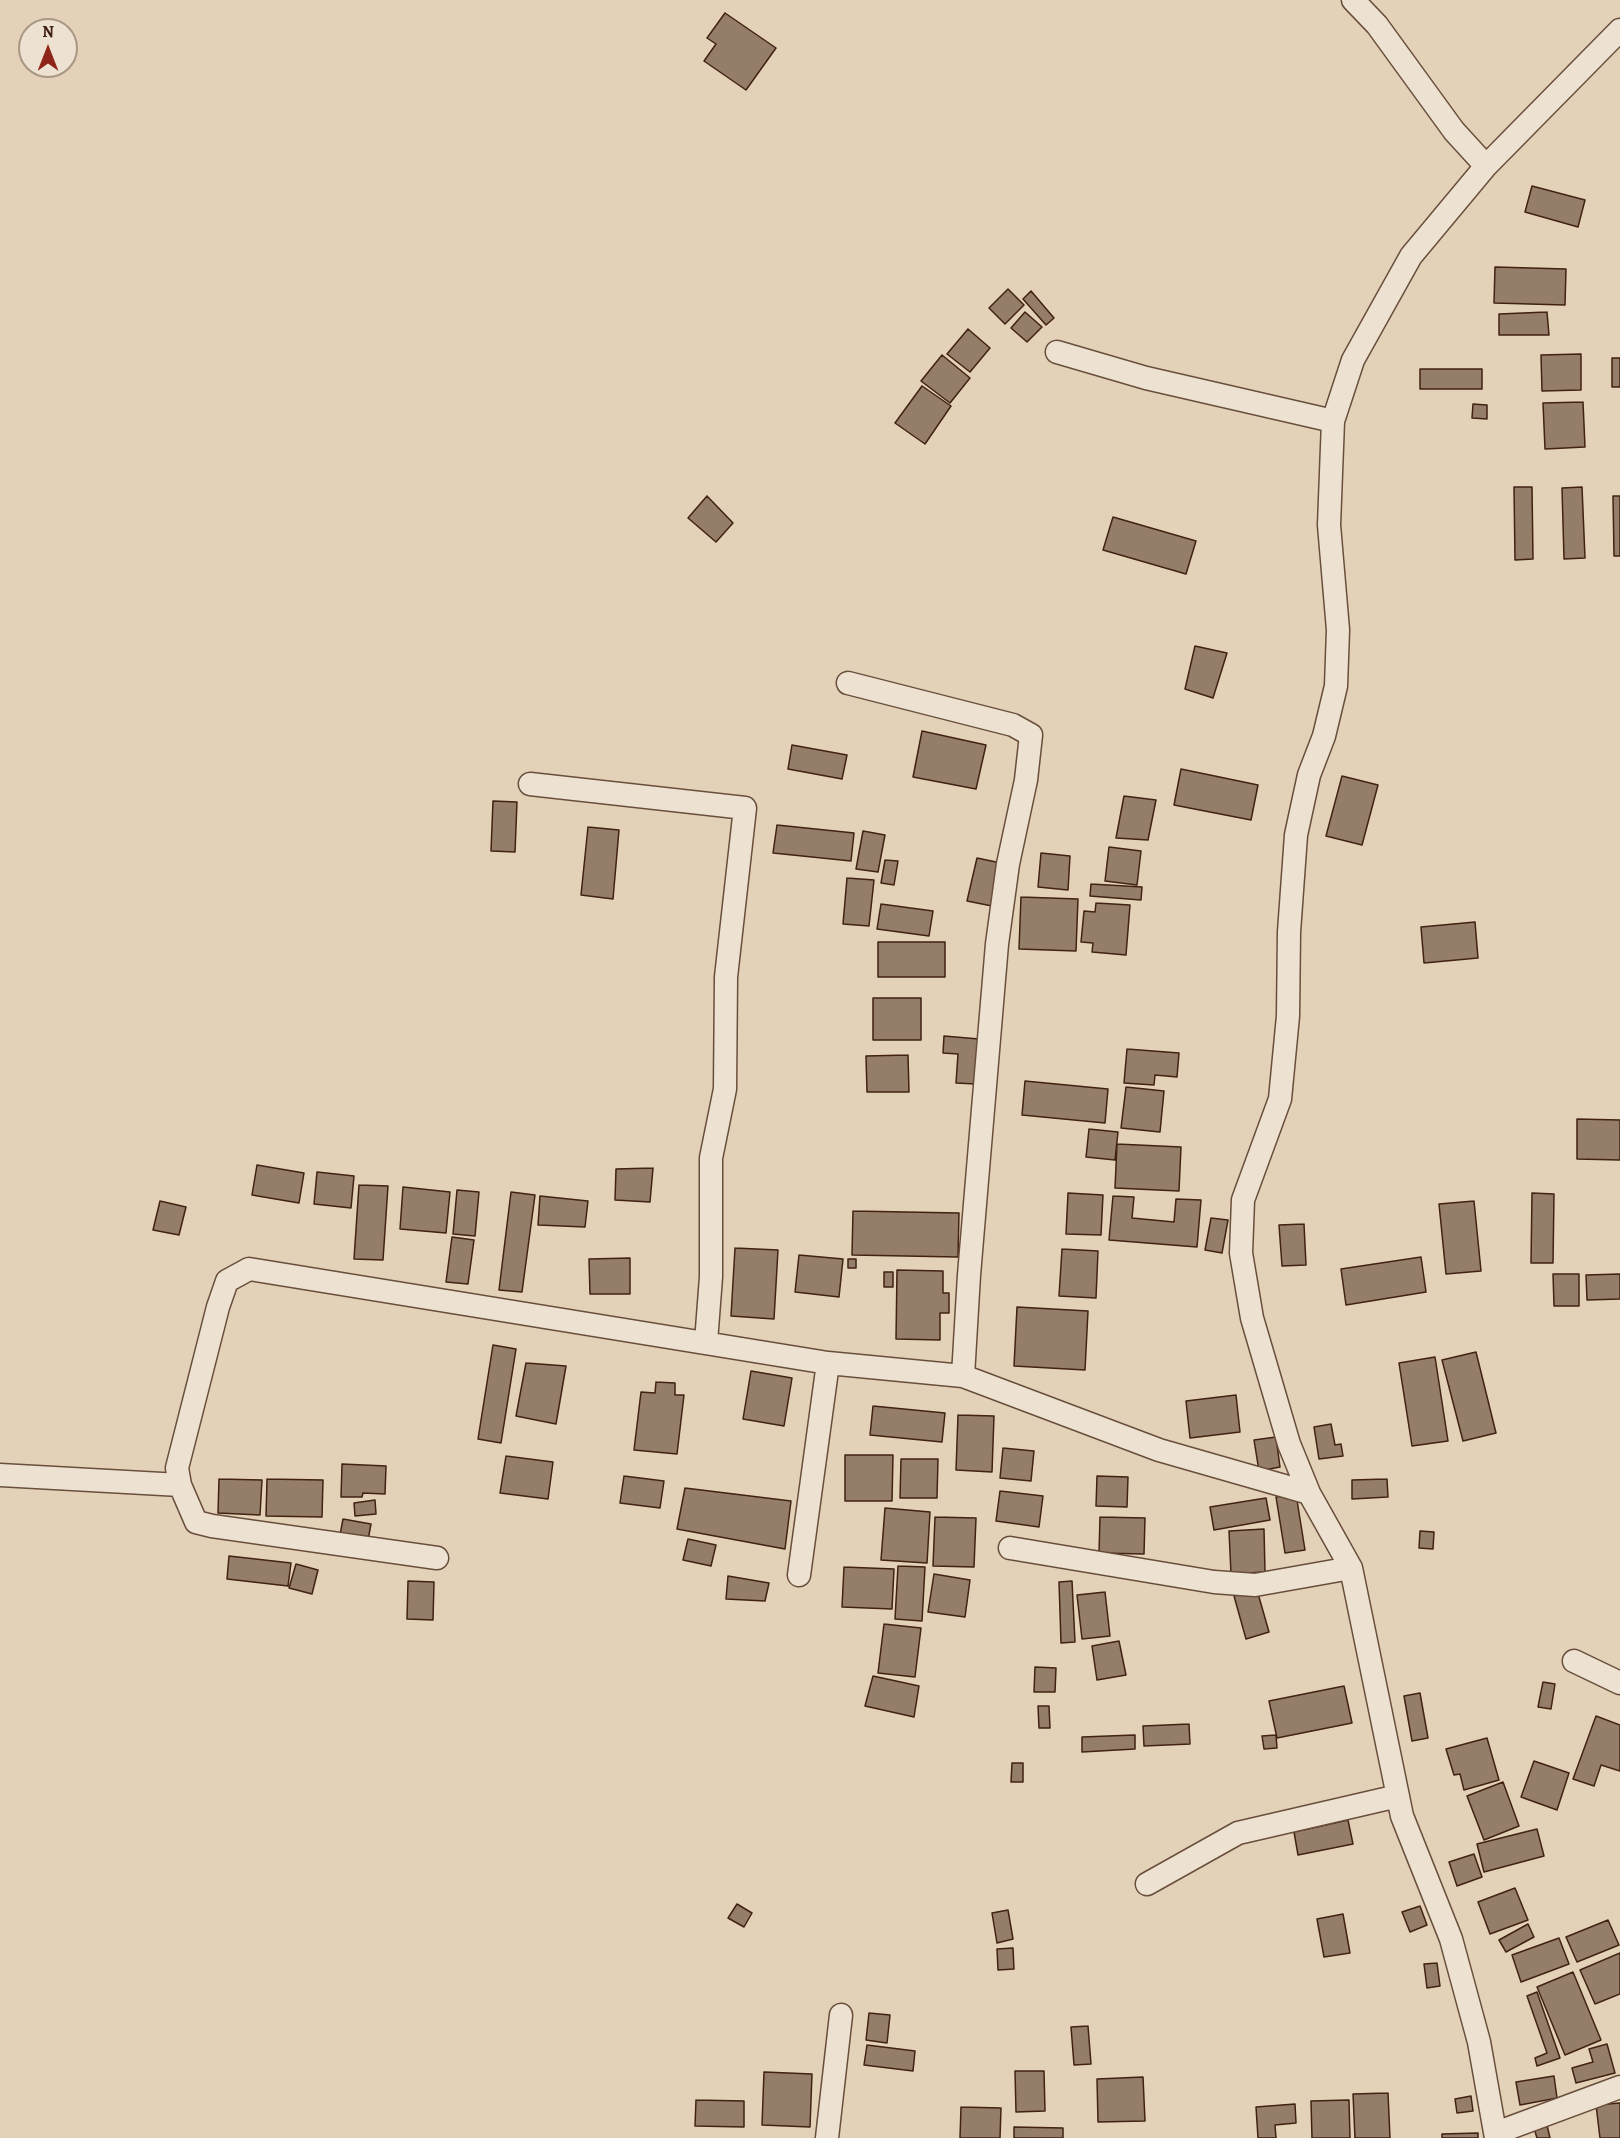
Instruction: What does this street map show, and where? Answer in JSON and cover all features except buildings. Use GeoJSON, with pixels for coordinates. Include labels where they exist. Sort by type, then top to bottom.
{"type":"FeatureCollection","features":[{"type":"Feature","properties":{"kind":"street"},"geometry":{"type":"LineString","coordinates":[[1353,0],[1377,25],[1454,131],[1486,166]]}},
{"type":"Feature","properties":{"kind":"street"},"geometry":{"type":"LineString","coordinates":[[1620,30],[1486,166],[1411,256],[1353,360],[1333,421],[1329,525],[1338,630],[1336,686],[1324,736],[1309,775],[1298,818],[1289,932],[1288,1016],[1280,1099],[1243,1200],[1241,1253],[1252,1318],[1272,1391],[1309,1493],[1351,1568],[1402,1816],[1451,1939],[1479,2042],[1496,2135],[1620,2087]]}},
{"type":"Feature","properties":{"kind":"street"},"geometry":{"type":"LineString","coordinates":[[1058,352],[1146,378],[1333,421]]}},
{"type":"Feature","properties":{"kind":"street"},"geometry":{"type":"LineString","coordinates":[[849,683],[1013,724],[1031,735],[1026,780],[1008,864],[997,944],[969,1275],[963,1376]]}},
{"type":"Feature","properties":{"kind":"street"},"geometry":{"type":"LineString","coordinates":[[530,784],[745,808],[726,977],[725,1089],[711,1158],[711,1277],[706,1342]]}},
{"type":"Feature","properties":{"kind":"street"},"geometry":{"type":"LineString","coordinates":[[437,1558],[196,1522],[180,1485],[177,1468],[218,1307],[227,1281],[249,1269],[828,1363],[963,1376],[1159,1450],[1309,1493]]}},
{"type":"Feature","properties":{"kind":"street"},"geometry":{"type":"LineString","coordinates":[[799,1575],[828,1363]]}},
{"type":"Feature","properties":{"kind":"street"},"geometry":{"type":"LineString","coordinates":[[0,1475],[180,1485]]}},
{"type":"Feature","properties":{"kind":"street"},"geometry":{"type":"LineString","coordinates":[[1010,1548],[1214,1582],[1255,1585],[1351,1568]]}},
{"type":"Feature","properties":{"kind":"street"},"geometry":{"type":"LineString","coordinates":[[1574,1661],[1620,1683]]}},
{"type":"Feature","properties":{"kind":"street"},"geometry":{"type":"LineString","coordinates":[[1147,1884],[1238,1833],[1398,1796]]}},
{"type":"Feature","properties":{"kind":"street"},"geometry":{"type":"LineString","coordinates":[[827,2138],[841,2015]]}}]}
